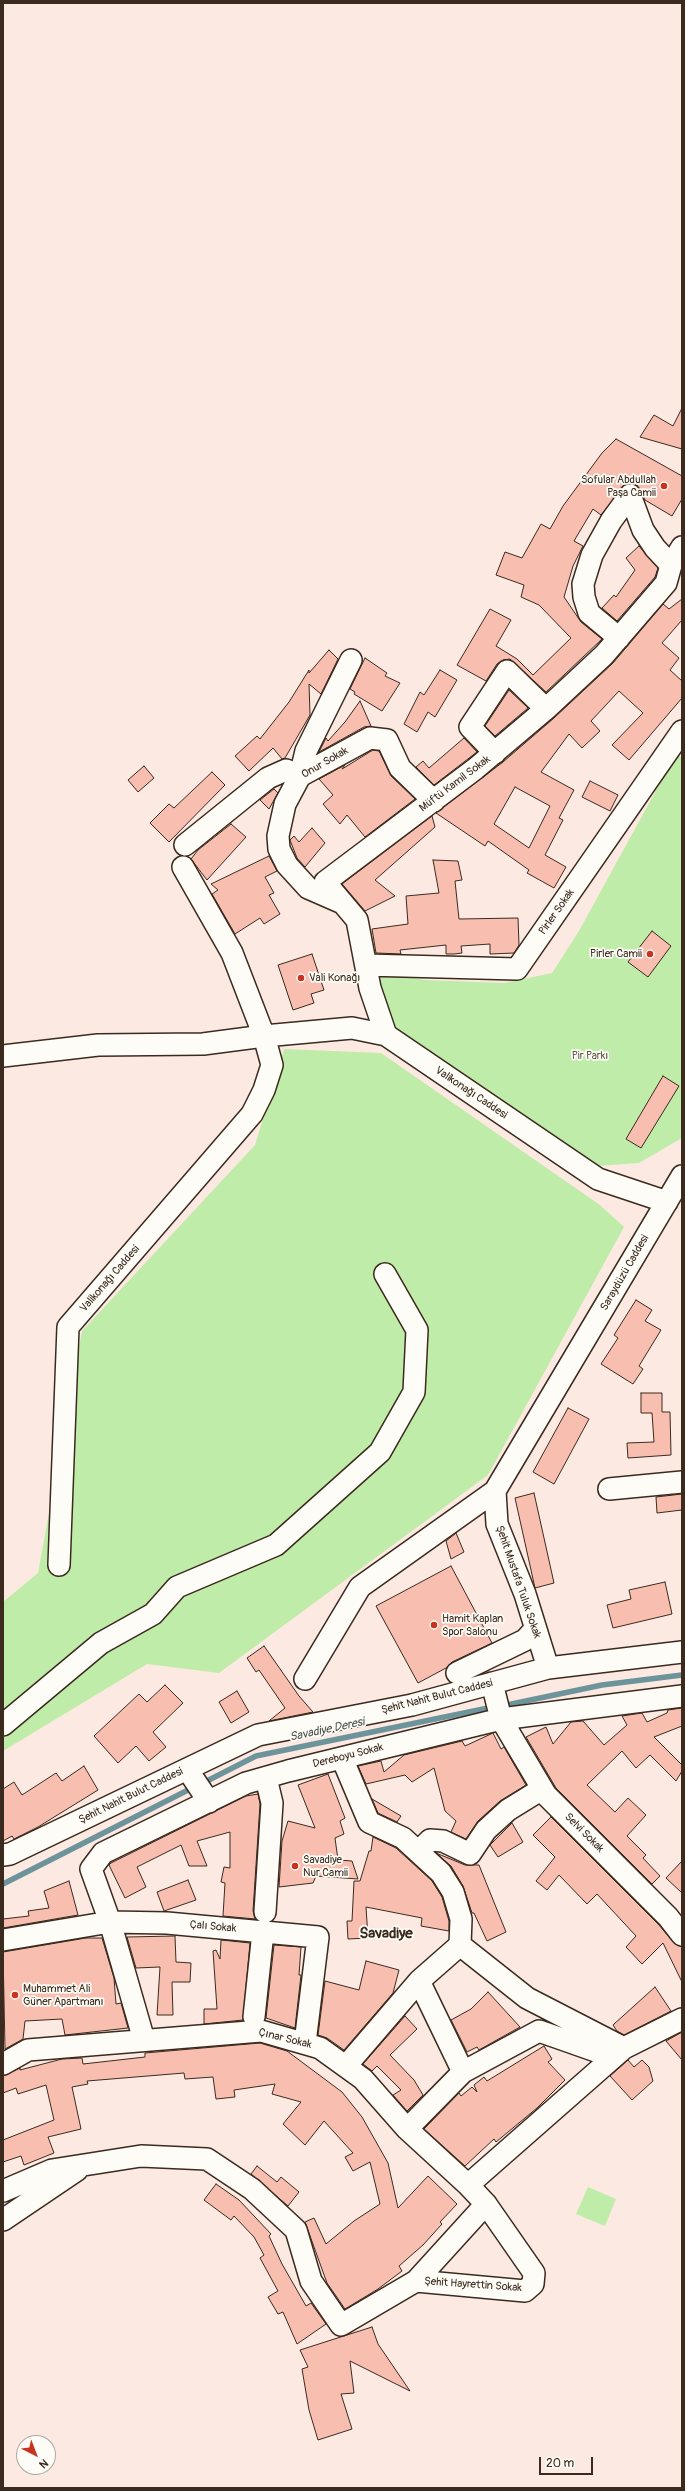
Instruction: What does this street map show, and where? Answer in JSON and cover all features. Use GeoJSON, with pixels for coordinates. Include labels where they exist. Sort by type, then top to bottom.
{"type":"FeatureCollection","features":[{"type":"Feature","properties":{"kind":"street"},"geometry":{"type":"LineString","coordinates":[[619,638],[589,613],[584,597],[583,584],[592,555],[611,521],[630,495],[643,530],[673,576]]}},
{"type":"Feature","properties":{"kind":"street","name":"Müftü Kamil Sokak"},"geometry":{"type":"LineString","coordinates":[[386,1035],[370,988],[357,920],[325,882],[495,753],[546,710],[619,638],[673,576],[682,547]]}},
{"type":"Feature","properties":{"kind":"street"},"geometry":{"type":"LineString","coordinates":[[185,845],[268,778],[286,770],[300,776],[306,751],[351,660]]}},
{"type":"Feature","properties":{"kind":"street"},"geometry":{"type":"LineString","coordinates":[[495,753],[470,727],[508,672],[546,710]]}},
{"type":"Feature","properties":{"kind":"street","name":"Pirler Sokak"},"geometry":{"type":"LineString","coordinates":[[366,965],[518,969],[682,731]]}},
{"type":"Feature","properties":{"kind":"street","name":"Onur Sokak"},"geometry":{"type":"LineString","coordinates":[[343,904],[308,888],[287,865],[279,849],[278,836],[285,804],[300,776],[370,738],[387,740],[400,768],[434,800]]}},
{"type":"Feature","properties":{"kind":"street"},"geometry":{"type":"LineString","coordinates":[[182,867],[232,953],[264,1036]]}},
{"type":"Feature","properties":{"kind":"street","name":"Valikonağı Caddesi"},"geometry":{"type":"LineString","coordinates":[[3,1056],[98,1045],[203,1044],[264,1036],[352,1028],[386,1035],[598,1179],[667,1202]]}},
{"type":"Feature","properties":{"kind":"street","name":"Valikonağı Caddesi"},"geometry":{"type":"LineString","coordinates":[[59,1564],[68,1327],[252,1114],[264,1090],[272,1065],[264,1036]]}},
{"type":"Feature","properties":{"kind":"street","name":"Saraydüzü Caddesi"},"geometry":{"type":"LineString","coordinates":[[496,1491],[682,1176]]}},
{"type":"Feature","properties":{"kind":"street"},"geometry":{"type":"LineString","coordinates":[[3,1725],[101,1643],[153,1614],[177,1587],[276,1545],[380,1452],[414,1392],[417,1330],[384,1274]]}},
{"type":"Feature","properties":{"kind":"street"},"geometry":{"type":"LineString","coordinates":[[609,1489],[682,1482]]}},
{"type":"Feature","properties":{"kind":"street"},"geometry":{"type":"LineString","coordinates":[[305,1679],[360,1587],[496,1491]]}},
{"type":"Feature","properties":{"kind":"street","name":"Şehit Mustafa Tuluk Sokak"},"geometry":{"type":"LineString","coordinates":[[496,1491],[497,1524],[525,1594],[548,1668]]}},
{"type":"Feature","properties":{"kind":"street"},"geometry":{"type":"LineString","coordinates":[[456,1673],[525,1640],[535,1629]]}},
{"type":"Feature","properties":{"kind":"street","name":"Şehit Nahit Bulut Caddesi"},"geometry":{"type":"LineString","coordinates":[[3,1855],[10,1854],[189,1772],[258,1735],[412,1704],[548,1668],[682,1652]]}},
{"type":"Feature","properties":{"kind":"street","name":"Selvi Sokak"},"geometry":{"type":"LineString","coordinates":[[492,1683],[501,1719],[542,1790],[668,1917],[682,1935]]}},
{"type":"Feature","properties":{"kind":"street","name":"Dereboyu Sokak"},"geometry":{"type":"LineString","coordinates":[[110,1922],[92,1869],[103,1853],[207,1798],[246,1783],[501,1719],[682,1696]]}},
{"type":"Feature","properties":{"kind":"street"},"geometry":{"type":"LineString","coordinates":[[342,1758],[369,1822],[403,1838],[441,1873],[453,1892],[461,1919],[460,1945],[418,1981],[346,2066]]}},
{"type":"Feature","properties":{"kind":"street"},"geometry":{"type":"LineString","coordinates":[[189,1772],[207,1798]]}},
{"type":"Feature","properties":{"kind":"street"},"geometry":{"type":"LineString","coordinates":[[254,2017],[264,1922],[272,1803],[266,1778]]}},
{"type":"Feature","properties":{"kind":"street"},"geometry":{"type":"LineString","coordinates":[[418,1851],[430,1840],[443,1841],[470,1854],[486,1830],[508,1810],[542,1790]]}},
{"type":"Feature","properties":{"kind":"street"},"geometry":{"type":"LineString","coordinates":[[110,1922],[144,2040]]}},
{"type":"Feature","properties":{"kind":"street","name":"Çalı Sokak"},"geometry":{"type":"LineString","coordinates":[[3,1940],[110,1922],[264,1922],[318,1937],[304,2043]]}},
{"type":"Feature","properties":{"kind":"street"},"geometry":{"type":"LineString","coordinates":[[460,1945],[527,1998],[618,2052]]}},
{"type":"Feature","properties":{"kind":"street"},"geometry":{"type":"LineString","coordinates":[[418,1981],[463,2072]]}},
{"type":"Feature","properties":{"kind":"street"},"geometry":{"type":"LineString","coordinates":[[468,2185],[618,2052],[682,2019]]}},
{"type":"Feature","properties":{"kind":"street","name":"Çınar Sokak"},"geometry":{"type":"LineString","coordinates":[[3,2064],[28,2050],[261,2031],[320,2048],[346,2066],[363,2079],[407,2129],[468,2185]]}},
{"type":"Feature","properties":{"kind":"street"},"geometry":{"type":"LineString","coordinates":[[407,2129],[463,2072],[539,2031],[618,2052]]}},
{"type":"Feature","properties":{"kind":"street","name":"Şehit Hayrettin Sokak"},"geometry":{"type":"LineString","coordinates":[[3,2191],[52,2170],[141,2156],[207,2159],[252,2189],[296,2230],[311,2281],[341,2325],[416,2281],[525,2291],[532,2284],[534,2273],[486,2204],[468,2185]]}},
{"type":"Feature","properties":{"kind":"street"},"geometry":{"type":"LineString","coordinates":[[3,2220],[86,2165]]}},
{"type":"Feature","properties":{"kind":"street"},"geometry":{"type":"LineString","coordinates":[[416,2281],[486,2204]]}},
{"type":"Feature","properties":{"kind":"green space","name":"Pir Parkı"},"geometry":{"type":"Polygon","coordinates":[[[676,754],[682,758],[682,1138],[639,1163],[598,1166],[550,1141],[396,1027],[380,1000],[381,972],[425,980],[504,983],[552,973],[579,931],[676,754]]]}},
{"type":"Feature","properties":{"kind":"green space"},"geometry":{"type":"Polygon","coordinates":[[[284,1049],[381,1053],[600,1205],[624,1227],[488,1475],[219,1673],[147,1664],[3,1751],[3,1602],[38,1573],[82,1331],[255,1145],[284,1049]]]}},
{"type":"Feature","properties":{"kind":"green space"},"geometry":{"type":"Polygon","coordinates":[[[588,2187],[616,2199],[605,2226],[576,2214],[588,2187]]]}},
{"type":"Feature","properties":{"kind":"building"},"geometry":{"type":"Polygon","coordinates":[[[682,408],[682,449],[640,437],[654,415],[673,426],[682,408]]]}},
{"type":"Feature","properties":{"kind":"building"},"geometry":{"type":"Polygon","coordinates":[[[616,439],[682,476],[682,499],[672,516],[645,500],[637,485],[626,484],[601,515],[593,509],[574,541],[583,546],[573,566],[564,597],[581,622],[602,639],[546,692],[510,659],[503,660],[497,664],[486,681],[457,665],[490,609],[511,620],[496,646],[517,659],[533,675],[571,638],[539,605],[521,597],[524,585],[496,575],[505,552],[522,558],[541,524],[550,529],[563,506],[602,453],[616,439]]]}},
{"type":"Feature","properties":{"kind":"building"},"geometry":{"type":"Polygon","coordinates":[[[639,546],[658,568],[655,577],[617,621],[602,608],[614,595],[616,597],[635,570],[626,558],[639,546]]]}},
{"type":"Feature","properties":{"kind":"building"},"geometry":{"type":"Polygon","coordinates":[[[682,599],[682,620],[662,643],[679,658],[670,670],[682,681],[682,698],[629,760],[612,745],[643,713],[619,691],[591,721],[600,731],[582,748],[569,734],[541,772],[574,790],[559,818],[563,820],[545,855],[566,867],[554,888],[527,873],[529,870],[488,841],[485,846],[436,813],[503,762],[554,718],[613,663],[663,604],[669,609],[682,599]],[[515,787],[494,824],[529,848],[550,806],[515,787]]]}},
{"type":"Feature","properties":{"kind":"building"},"geometry":{"type":"Polygon","coordinates":[[[329,650],[338,659],[321,694],[309,684],[310,715],[285,758],[282,759],[273,748],[249,771],[235,756],[257,736],[260,739],[289,702],[309,670],[309,673],[329,650]]]}},
{"type":"Feature","properties":{"kind":"building"},"geometry":{"type":"Polygon","coordinates":[[[365,658],[387,673],[385,676],[400,683],[382,711],[354,694],[355,692],[350,689],[365,658]]]}},
{"type":"Feature","properties":{"kind":"building"},"geometry":{"type":"Polygon","coordinates":[[[440,670],[457,680],[435,717],[428,712],[417,732],[404,724],[420,692],[424,695],[440,670]]]}},
{"type":"Feature","properties":{"kind":"building"},"geometry":{"type":"Polygon","coordinates":[[[509,690],[528,708],[495,736],[485,726],[509,690]]]}},
{"type":"Feature","properties":{"kind":"building"},"geometry":{"type":"Polygon","coordinates":[[[360,701],[371,726],[364,727],[319,752],[326,738],[328,741],[345,722],[360,701]]]}},
{"type":"Feature","properties":{"kind":"building"},"geometry":{"type":"Polygon","coordinates":[[[464,738],[477,752],[434,785],[416,767],[423,761],[429,768],[464,738]]]}},
{"type":"Feature","properties":{"kind":"building"},"geometry":{"type":"Polygon","coordinates":[[[373,750],[379,751],[391,776],[415,799],[365,837],[347,815],[340,824],[323,804],[333,795],[319,779],[345,765],[342,769],[373,750]]]}},
{"type":"Feature","properties":{"kind":"building"},"geometry":{"type":"Polygon","coordinates":[[[144,766],[154,778],[138,792],[128,780],[144,766]]]}},
{"type":"Feature","properties":{"kind":"building"},"geometry":{"type":"Polygon","coordinates":[[[212,772],[225,785],[169,842],[150,823],[169,804],[174,808],[212,772]]]}},
{"type":"Feature","properties":{"kind":"building"},"geometry":{"type":"Polygon","coordinates":[[[590,781],[618,795],[610,811],[582,797],[590,781]]]}},
{"type":"Feature","properties":{"kind":"building"},"geometry":{"type":"Polygon","coordinates":[[[274,789],[278,793],[269,809],[260,800],[274,789]]]}},
{"type":"Feature","properties":{"kind":"building"},"geometry":{"type":"Polygon","coordinates":[[[432,816],[435,827],[375,880],[395,896],[365,911],[342,884],[432,816]]]}},
{"type":"Feature","properties":{"kind":"building"},"geometry":{"type":"Polygon","coordinates":[[[231,824],[246,837],[207,880],[191,859],[198,850],[231,824]]]}},
{"type":"Feature","properties":{"kind":"building"},"geometry":{"type":"Polygon","coordinates":[[[312,828],[325,843],[305,867],[297,858],[290,840],[294,836],[299,842],[312,828]]]}},
{"type":"Feature","properties":{"kind":"building"},"geometry":{"type":"Polygon","coordinates":[[[269,856],[277,871],[265,877],[274,893],[269,895],[280,914],[264,924],[260,918],[235,934],[212,894],[218,890],[211,884],[269,856]]]}},
{"type":"Feature","properties":{"kind":"building"},"geometry":{"type":"Polygon","coordinates":[[[433,860],[458,861],[462,880],[455,881],[459,919],[518,918],[519,945],[514,953],[490,954],[490,944],[461,946],[462,953],[454,954],[446,954],[446,945],[400,950],[401,954],[376,953],[372,929],[408,924],[406,896],[439,893],[433,860]]]}},
{"type":"Feature","properties":{"kind":"building","name":"Pirler Camii"},"geometry":{"type":"Polygon","coordinates":[[[652,931],[671,946],[648,977],[628,962],[652,931]]]}},
{"type":"Feature","properties":{"kind":"building","name":"Vali Konağı"},"geometry":{"type":"Polygon","coordinates":[[[312,954],[324,990],[311,994],[314,1003],[293,1010],[278,965],[312,954]]]}},
{"type":"Feature","properties":{"kind":"building"},"geometry":{"type":"Polygon","coordinates":[[[663,1076],[679,1086],[641,1148],[626,1139],[663,1076]]]}},
{"type":"Feature","properties":{"kind":"building"},"geometry":{"type":"Polygon","coordinates":[[[636,1300],[652,1310],[645,1321],[661,1330],[639,1366],[643,1369],[633,1384],[601,1364],[618,1338],[614,1335],[636,1300]]]}},
{"type":"Feature","properties":{"kind":"building"},"geometry":{"type":"Polygon","coordinates":[[[641,1393],[662,1393],[662,1412],[670,1412],[671,1455],[628,1458],[627,1443],[654,1442],[652,1413],[641,1413],[641,1393]]]}},
{"type":"Feature","properties":{"kind":"building"},"geometry":{"type":"Polygon","coordinates":[[[568,1408],[589,1419],[554,1484],[533,1472],[568,1408]]]}},
{"type":"Feature","properties":{"kind":"building"},"geometry":{"type":"Polygon","coordinates":[[[534,1493],[554,1583],[535,1588],[515,1498],[534,1493]]]}},
{"type":"Feature","properties":{"kind":"building"},"geometry":{"type":"Polygon","coordinates":[[[682,1494],[682,1510],[657,1513],[656,1497],[682,1494]]]}},
{"type":"Feature","properties":{"kind":"building"},"geometry":{"type":"Polygon","coordinates":[[[456,1533],[464,1552],[451,1559],[446,1541],[456,1533]]]}},
{"type":"Feature","properties":{"kind":"building","name":"Hamit Kaplan Spor Salonu"},"geometry":{"type":"Polygon","coordinates":[[[451,1566],[492,1643],[452,1662],[446,1668],[418,1683],[376,1606],[451,1566]]]}},
{"type":"Feature","properties":{"kind":"building"},"geometry":{"type":"Polygon","coordinates":[[[665,1582],[672,1614],[613,1628],[607,1605],[631,1599],[629,1590],[665,1582]]]}},
{"type":"Feature","properties":{"kind":"building"},"geometry":{"type":"Polygon","coordinates":[[[264,1646],[299,1696],[313,1712],[269,1721],[285,1708],[259,1670],[256,1672],[247,1658],[264,1646]]]}},
{"type":"Feature","properties":{"kind":"building"},"geometry":{"type":"Polygon","coordinates":[[[165,1685],[183,1703],[153,1732],[166,1747],[149,1761],[136,1746],[118,1763],[94,1736],[139,1694],[147,1702],[165,1685]]]}},
{"type":"Feature","properties":{"kind":"building"},"geometry":{"type":"Polygon","coordinates":[[[237,1691],[249,1712],[231,1723],[219,1702],[237,1691]]]}},
{"type":"Feature","properties":{"kind":"building"},"geometry":{"type":"Polygon","coordinates":[[[682,1708],[682,1726],[654,1737],[682,1765],[682,1771],[676,1781],[650,1755],[636,1768],[622,1751],[587,1785],[615,1812],[628,1798],[646,1815],[627,1836],[646,1855],[643,1858],[660,1876],[652,1884],[556,1788],[526,1737],[546,1727],[553,1744],[571,1722],[583,1721],[604,1745],[627,1725],[622,1716],[642,1713],[647,1722],[667,1713],[668,1710],[682,1708]]]}},
{"type":"Feature","properties":{"kind":"building"},"geometry":{"type":"Polygon","coordinates":[[[493,1733],[501,1749],[504,1747],[526,1785],[500,1801],[478,1821],[466,1839],[451,1832],[456,1821],[445,1811],[434,1768],[412,1782],[405,1775],[366,1784],[358,1766],[381,1761],[384,1772],[404,1755],[462,1741],[465,1746],[493,1733]]]}},
{"type":"Feature","properties":{"kind":"building"},"geometry":{"type":"Polygon","coordinates":[[[84,1766],[98,1790],[38,1827],[14,1839],[12,1836],[3,1841],[3,1789],[14,1782],[22,1795],[56,1773],[62,1781],[84,1766]]]}},
{"type":"Feature","properties":{"kind":"building"},"geometry":{"type":"Polygon","coordinates":[[[328,1774],[345,1818],[340,1821],[344,1834],[335,1838],[338,1860],[352,1861],[358,1879],[316,1876],[313,1883],[279,1887],[282,1841],[288,1821],[315,1828],[298,1785],[328,1774]]]}},
{"type":"Feature","properties":{"kind":"building"},"geometry":{"type":"Polygon","coordinates":[[[258,1794],[260,1804],[253,1911],[255,1919],[223,1916],[225,1883],[221,1882],[224,1867],[230,1868],[230,1832],[197,1841],[207,1866],[189,1866],[181,1845],[137,1867],[146,1887],[125,1898],[109,1865],[111,1863],[246,1796],[258,1794]]]}},
{"type":"Feature","properties":{"kind":"building"},"geometry":{"type":"Polygon","coordinates":[[[372,1799],[401,1816],[397,1822],[378,1813],[372,1799]]]}},
{"type":"Feature","properties":{"kind":"building"},"geometry":{"type":"Polygon","coordinates":[[[551,1817],[659,1925],[673,1942],[682,1947],[682,1982],[663,1943],[642,1964],[626,1947],[636,1936],[597,1894],[587,1904],[559,1875],[547,1890],[536,1881],[555,1857],[533,1835],[551,1817]]]}},
{"type":"Feature","properties":{"kind":"building"},"geometry":{"type":"Polygon","coordinates":[[[512,1823],[523,1842],[498,1857],[490,1845],[512,1823]]]}},
{"type":"Feature","properties":{"kind":"building"},"geometry":{"type":"Polygon","coordinates":[[[373,1837],[396,1848],[432,1881],[442,1897],[449,1921],[449,1931],[421,1926],[422,1918],[366,1907],[368,1938],[348,1939],[347,1921],[352,1921],[354,1881],[360,1881],[369,1851],[371,1851],[373,1837]]]}},
{"type":"Feature","properties":{"kind":"building"},"geometry":{"type":"Polygon","coordinates":[[[436,1853],[465,1865],[479,1865],[506,1932],[487,1941],[474,1913],[472,1913],[463,1886],[451,1866],[436,1853]]]}},
{"type":"Feature","properties":{"kind":"building"},"geometry":{"type":"Polygon","coordinates":[[[682,1861],[682,1893],[666,1878],[682,1861]]]}},
{"type":"Feature","properties":{"kind":"building"},"geometry":{"type":"Polygon","coordinates":[[[188,1880],[196,1900],[164,1911],[157,1892],[188,1880]]]}},
{"type":"Feature","properties":{"kind":"building"},"geometry":{"type":"Polygon","coordinates":[[[69,1881],[78,1915],[3,1928],[3,1919],[29,1916],[28,1911],[49,1908],[44,1891],[69,1881]]]}},
{"type":"Feature","properties":{"kind":"building"},"geometry":{"type":"Polygon","coordinates":[[[175,1936],[176,1962],[191,1963],[190,1982],[172,1982],[173,2015],[157,2015],[160,1967],[136,1968],[127,1937],[175,1936]]]}},
{"type":"Feature","properties":{"kind":"building"},"geometry":{"type":"Polygon","coordinates":[[[86,1938],[102,1938],[114,1978],[116,2004],[121,2003],[128,2028],[65,2035],[62,2019],[25,2021],[23,2039],[5,2049],[3,1952],[86,1938]]]}},
{"type":"Feature","properties":{"kind":"building"},"geometry":{"type":"Polygon","coordinates":[[[221,1940],[250,1943],[243,2020],[204,2024],[204,2009],[217,2009],[213,1951],[216,1950],[220,1959],[221,1940]]]}},
{"type":"Feature","properties":{"kind":"building"},"geometry":{"type":"Polygon","coordinates":[[[274,1945],[301,1947],[299,1975],[301,1975],[295,2028],[266,2018],[274,1945]]]}},
{"type":"Feature","properties":{"kind":"building"},"geometry":{"type":"Polygon","coordinates":[[[366,1961],[399,1970],[393,1993],[344,2050],[327,2038],[318,2035],[325,1981],[359,1990],[366,1961]]]}},
{"type":"Feature","properties":{"kind":"building"},"geometry":{"type":"Polygon","coordinates":[[[655,1987],[671,2011],[624,2035],[617,2031],[613,2025],[655,1987]]]}},
{"type":"Feature","properties":{"kind":"building"},"geometry":{"type":"Polygon","coordinates":[[[488,1992],[520,2027],[479,2050],[477,2047],[467,2052],[451,2020],[471,2009],[488,1992]]]}},
{"type":"Feature","properties":{"kind":"building"},"geometry":{"type":"Polygon","coordinates":[[[405,2016],[417,2029],[390,2055],[414,2080],[423,2095],[407,2111],[393,2095],[401,2090],[377,2066],[372,2071],[363,2064],[405,2016]]]}},
{"type":"Feature","properties":{"kind":"building"},"geometry":{"type":"Polygon","coordinates":[[[682,2032],[682,2060],[666,2041],[682,2032]]]}},
{"type":"Feature","properties":{"kind":"building"},"geometry":{"type":"Polygon","coordinates":[[[260,2043],[287,2051],[342,2092],[362,2117],[388,2163],[398,2208],[428,2176],[457,2204],[440,2222],[442,2224],[423,2245],[399,2266],[402,2271],[378,2289],[345,2309],[327,2283],[305,2222],[314,2218],[326,2244],[354,2221],[380,2204],[370,2162],[353,2171],[345,2157],[353,2153],[324,2121],[305,2145],[283,2124],[301,2102],[272,2094],[275,2084],[234,2090],[235,2097],[216,2099],[213,2077],[185,2079],[184,2073],[87,2081],[88,2084],[72,2087],[81,2129],[48,2137],[54,2153],[24,2165],[21,2156],[3,2162],[3,2140],[54,2120],[46,2085],[18,2094],[16,2088],[3,2093],[3,2076],[20,2068],[20,2070],[62,2059],[82,2058],[83,2064],[145,2057],[145,2053],[260,2043]]]}},
{"type":"Feature","properties":{"kind":"building"},"geometry":{"type":"Polygon","coordinates":[[[544,2046],[552,2059],[548,2062],[565,2080],[537,2108],[496,2142],[494,2139],[465,2166],[424,2129],[459,2093],[461,2096],[472,2087],[477,2092],[474,2085],[484,2077],[487,2081],[544,2046]]]}},
{"type":"Feature","properties":{"kind":"building"},"geometry":{"type":"Polygon","coordinates":[[[628,2060],[634,2067],[642,2060],[649,2067],[653,2081],[632,2100],[610,2076],[628,2060]]]}},
{"type":"Feature","properties":{"kind":"building"},"geometry":{"type":"Polygon","coordinates":[[[257,2166],[277,2182],[281,2177],[299,2192],[288,2206],[251,2174],[257,2166]]]}},
{"type":"Feature","properties":{"kind":"building"},"geometry":{"type":"Polygon","coordinates":[[[216,2184],[239,2200],[271,2234],[269,2236],[282,2264],[306,2306],[311,2303],[326,2324],[297,2344],[283,2312],[278,2314],[268,2297],[278,2291],[260,2258],[264,2255],[254,2237],[234,2216],[231,2220],[204,2200],[216,2184]]]}},
{"type":"Feature","properties":{"kind":"building"},"geometry":{"type":"Polygon","coordinates":[[[372,2327],[378,2344],[410,2391],[350,2361],[354,2393],[341,2394],[352,2429],[318,2440],[309,2410],[302,2369],[308,2367],[300,2350],[372,2327]]]}},
{"type":"Feature","properties":{"kind":"waterway","name":"Savadiye Deresi"},"geometry":{"type":"LineString","coordinates":[[502,1706],[602,1685],[682,1675]]}},
{"type":"Feature","properties":{"kind":"waterway","name":"Savadiye Deresi"},"geometry":{"type":"LineString","coordinates":[[201,1784],[256,1756],[493,1707]]}},
{"type":"Feature","properties":{"kind":"waterway","name":"Savadiye Deresi"},"geometry":{"type":"LineString","coordinates":[[3,1884],[194,1787]]}},
{"type":"Feature","properties":{"kind":"place","name":"Sofular Abdullah Paşa Camii"},"geometry":{"type":"Point","coordinates":[664,486]}},
{"type":"Feature","properties":{"kind":"place","name":"Pirler Camii"},"geometry":{"type":"Point","coordinates":[650,954]}},
{"type":"Feature","properties":{"kind":"place","name":"Vali Konağı"},"geometry":{"type":"Point","coordinates":[301,978]}},
{"type":"Feature","properties":{"kind":"place","name":"Hamit Kaplan Spor Salonu"},"geometry":{"type":"Point","coordinates":[434,1625]}},
{"type":"Feature","properties":{"kind":"place","name":"Savadiye Nur Camii"},"geometry":{"type":"Point","coordinates":[295,1866]}},
{"type":"Feature","properties":{"kind":"place","name":"Muhammet Ali Güner Apartmanı"},"geometry":{"type":"Point","coordinates":[15,1995]}},
{"type":"Feature","properties":{"kind":"district","name":"Savadiye"},"geometry":{"type":"Point","coordinates":[386,1934]}}]}
